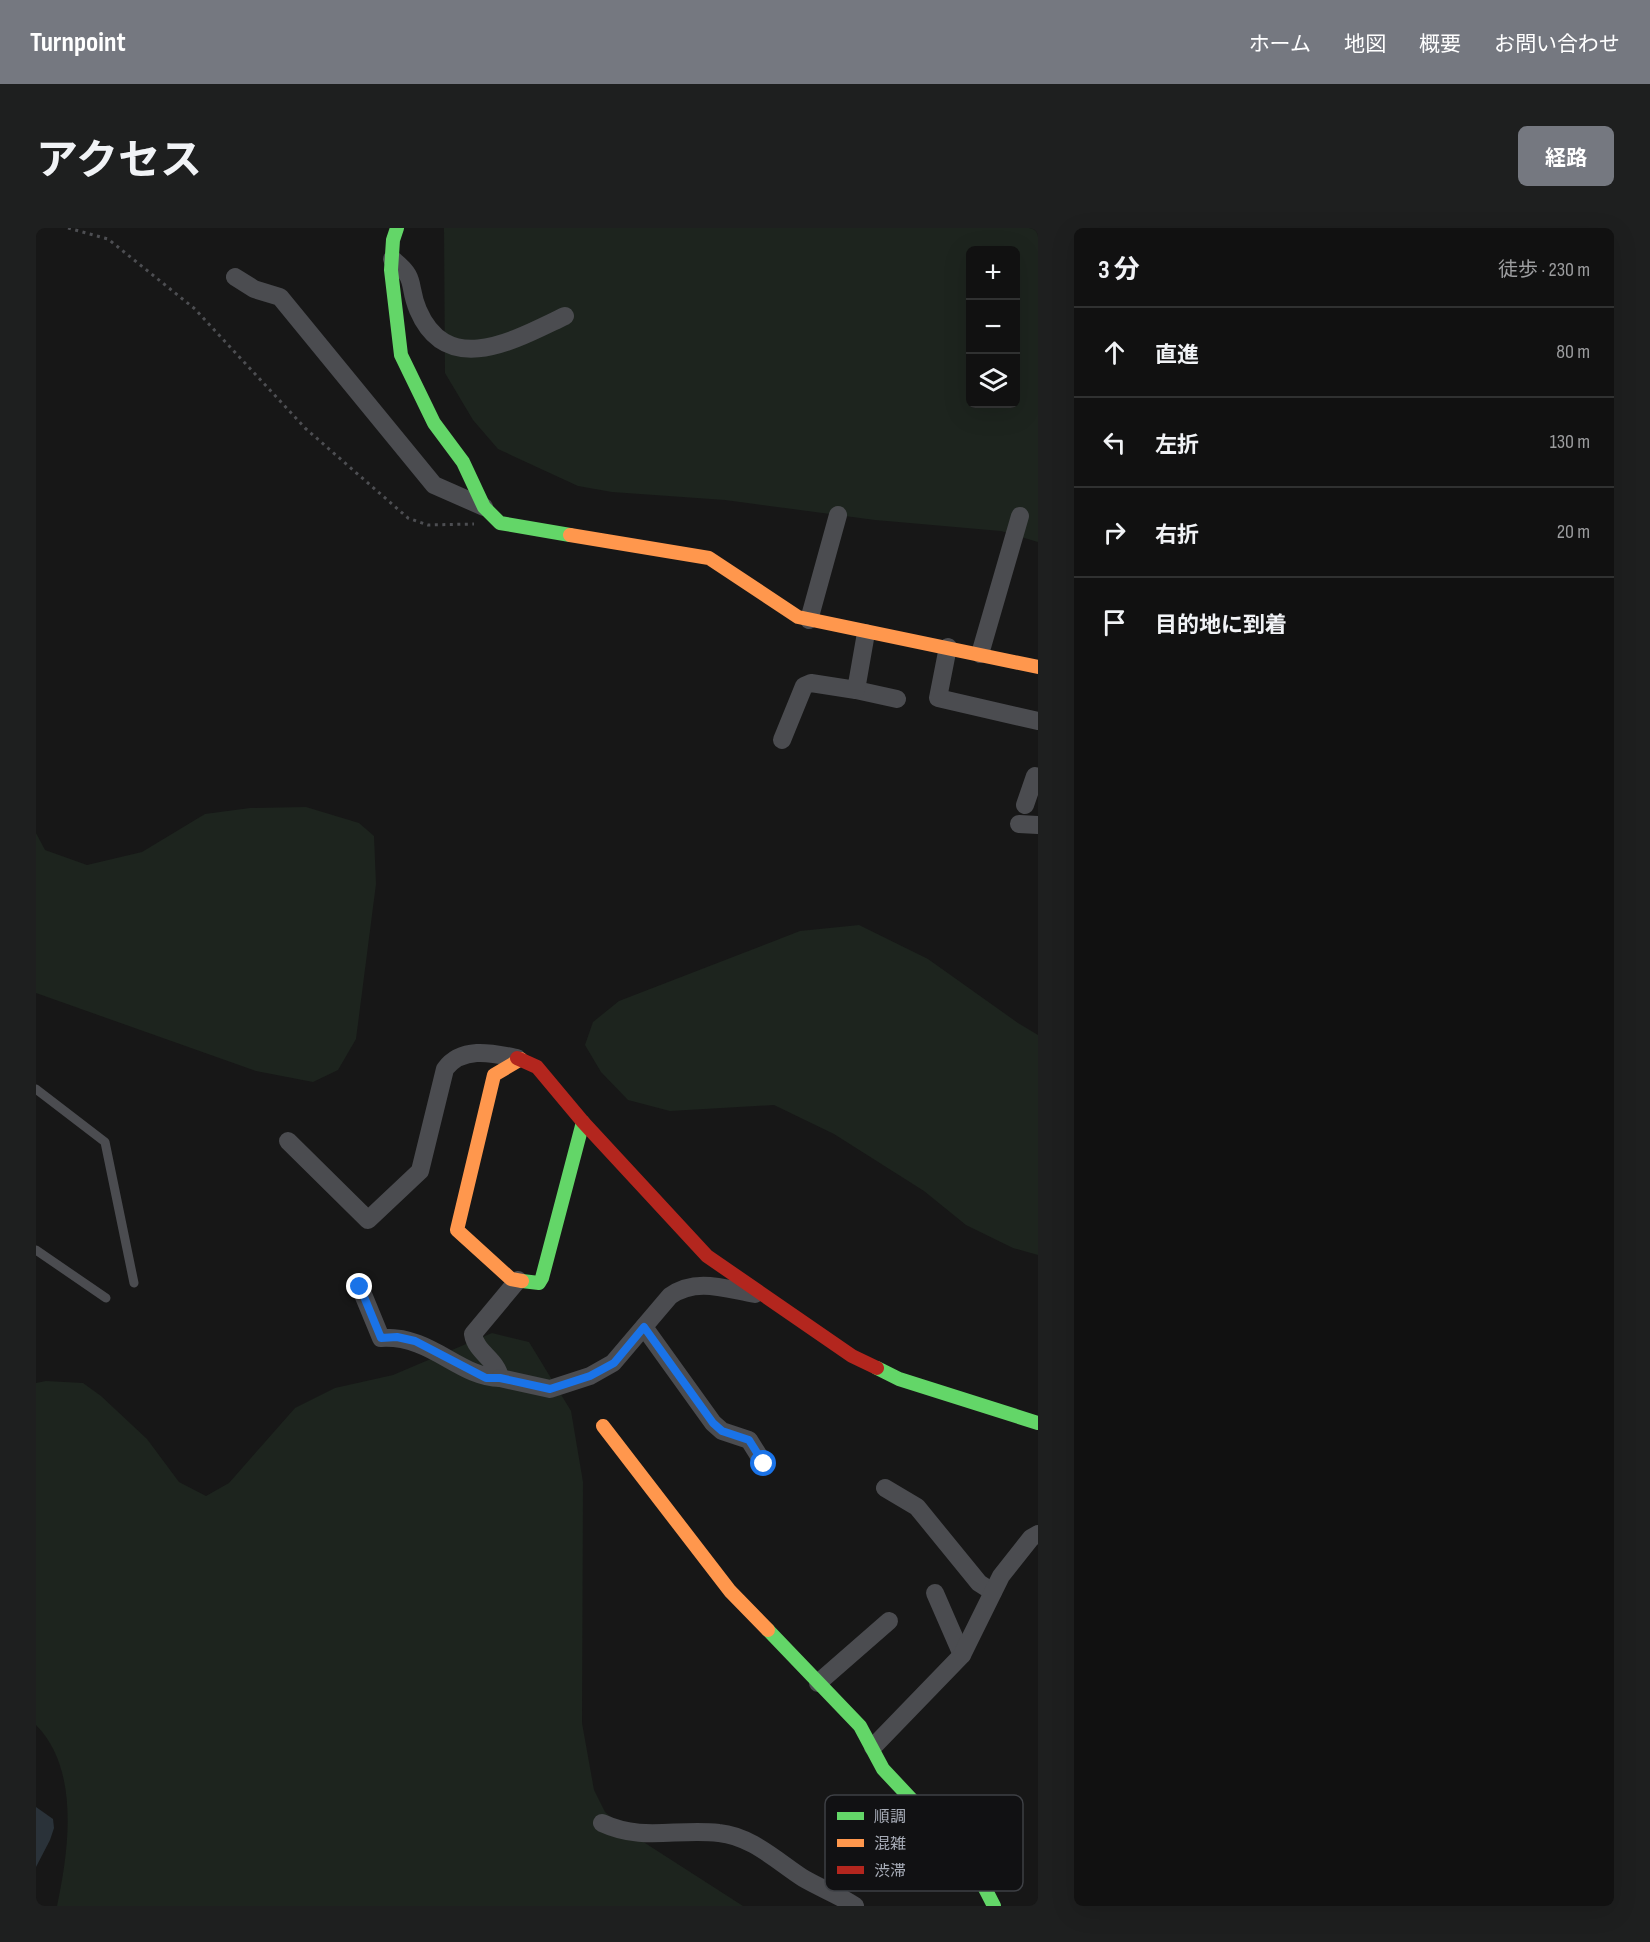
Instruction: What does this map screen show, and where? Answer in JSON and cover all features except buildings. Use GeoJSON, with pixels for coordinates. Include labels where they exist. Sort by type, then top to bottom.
{"type":"FeatureCollection","features":[{"type":"Feature","properties":{"kind":"street"},"geometry":{"type":"LineString","coordinates":[[397,228],[392,259],[393,304],[401,355],[434,423],[462,462],[484,507],[500,523],[709,558],[725,567],[774,604],[798,617],[1038,667]]}},
{"type":"Feature","properties":{"kind":"street"},"geometry":{"type":"LineString","coordinates":[[392,259],[406,270],[413,285],[417,307],[428,330],[453,346],[474,350],[492,346],[514,340],[566,316]]}},
{"type":"Feature","properties":{"kind":"street"},"geometry":{"type":"LineString","coordinates":[[236,277],[254,289],[280,297],[434,485],[484,507]]}},
{"type":"Feature","properties":{"kind":"street"},"geometry":{"type":"LineString","coordinates":[[809,620],[838,515]]}},
{"type":"Feature","properties":{"kind":"street"},"geometry":{"type":"LineString","coordinates":[[980,654],[1020,516]]}},
{"type":"Feature","properties":{"kind":"street"},"geometry":{"type":"LineString","coordinates":[[856,690],[866,633]]}},
{"type":"Feature","properties":{"kind":"street"},"geometry":{"type":"LineString","coordinates":[[948,647],[938,698],[1038,721]]}},
{"type":"Feature","properties":{"kind":"street"},"geometry":{"type":"LineString","coordinates":[[782,740],[804,686],[811,683],[897,699]]}},
{"type":"Feature","properties":{"kind":"street"},"geometry":{"type":"LineString","coordinates":[[1025,805],[1035,776],[1038,777]]}},
{"type":"Feature","properties":{"kind":"street"},"geometry":{"type":"LineString","coordinates":[[1019,824],[1038,825]]}},
{"type":"Feature","properties":{"kind":"street"},"geometry":{"type":"LineString","coordinates":[[288,1141],[368,1220],[420,1171],[444,1069],[452,1060],[465,1054],[490,1053],[519,1058],[537,1067],[583,1122],[708,1256],[760,1295],[852,1356],[898,1379],[1038,1423]]}},
{"type":"Feature","properties":{"kind":"street"},"geometry":{"type":"LineString","coordinates":[[519,1058],[494,1075],[457,1230],[511,1279],[539,1283],[542,1278],[583,1122]]}},
{"type":"Feature","properties":{"kind":"street"},"geometry":{"type":"LineString","coordinates":[[500,1378],[499,1368],[475,1345],[473,1334],[518,1280]]}},
{"type":"Feature","properties":{"kind":"street"},"geometry":{"type":"LineString","coordinates":[[360,1287],[381,1338],[397,1337],[415,1341],[486,1378],[500,1378],[550,1389],[590,1376],[614,1363],[670,1296],[682,1288],[698,1285],[760,1295]]}},
{"type":"Feature","properties":{"kind":"street"},"geometry":{"type":"LineString","coordinates":[[644,1327],[713,1423],[722,1431],[749,1440],[764,1464]]}},
{"type":"Feature","properties":{"kind":"street"},"geometry":{"type":"LineString","coordinates":[[603,1426],[730,1591],[860,1726],[883,1769],[907,1795]]}},
{"type":"Feature","properties":{"kind":"street"},"geometry":{"type":"LineString","coordinates":[[885,1488],[917,1507],[979,1582],[993,1592]]}},
{"type":"Feature","properties":{"kind":"street"},"geometry":{"type":"LineString","coordinates":[[873,1747],[962,1655],[1007,1568],[1031,1538],[1038,1534]]}},
{"type":"Feature","properties":{"kind":"street"},"geometry":{"type":"LineString","coordinates":[[935,1593],[962,1655]]}},
{"type":"Feature","properties":{"kind":"street"},"geometry":{"type":"LineString","coordinates":[[818,1683],[889,1621]]}},
{"type":"Feature","properties":{"kind":"street"},"geometry":{"type":"LineString","coordinates":[[602,1823],[635,1834],[719,1833],[739,1838],[762,1849],[825,1889]]}},
{"type":"Feature","properties":{"kind":"street"},"geometry":{"type":"LineString","coordinates":[[828,1891],[855,1906]]}},
{"type":"Feature","properties":{"kind":"street"},"geometry":{"type":"LineString","coordinates":[[986,1891],[994,1906]]}},
{"type":"Feature","properties":{"kind":"lane"},"geometry":{"type":"LineString","coordinates":[[36,1089],[105,1142],[134,1283]]}},
{"type":"Feature","properties":{"kind":"lane"},"geometry":{"type":"LineString","coordinates":[[36,1250],[106,1298]]}},
{"type":"Feature","properties":{"kind":"path"},"geometry":{"type":"LineString","coordinates":[[68,228],[108,239],[195,309],[305,428],[408,518],[428,525],[500,523]]}},
{"type":"Feature","properties":{"kind":"shaded area"},"geometry":{"type":"Polygon","coordinates":[[[444,228],[1038,228],[1038,542],[1001,531],[875,520],[725,500],[612,492],[578,486],[498,449],[473,420],[445,373],[444,228]]]}},
{"type":"Feature","properties":{"kind":"shaded area"},"geometry":{"type":"Polygon","coordinates":[[[306,807],[359,823],[374,836],[376,884],[356,1039],[338,1070],[313,1082],[256,1071],[36,993],[36,833],[45,850],[87,865],[142,852],[205,814],[250,808],[306,807]]]}},
{"type":"Feature","properties":{"kind":"shaded area"},"geometry":{"type":"Polygon","coordinates":[[[859,925],[928,959],[1038,1035],[1038,1255],[1013,1248],[966,1225],[924,1191],[834,1134],[774,1105],[670,1111],[628,1100],[601,1072],[585,1045],[593,1022],[619,1001],[800,931],[859,925]]]}},
{"type":"Feature","properties":{"kind":"shaded area"},"geometry":{"type":"Polygon","coordinates":[[[492,1333],[529,1342],[571,1411],[583,1482],[582,1723],[594,1790],[605,1812],[631,1834],[743,1906],[57,1906],[65,1860],[68,1811],[60,1764],[50,1743],[36,1725],[36,1383],[46,1381],[83,1383],[101,1396],[147,1439],[179,1482],[206,1496],[229,1483],[295,1408],[335,1388],[393,1375],[492,1333]]]}},
{"type":"Feature","properties":{"kind":"shaded area"},"geometry":{"type":"Polygon","coordinates":[[[36,1807],[53,1819],[54,1828],[36,1867],[36,1807]]]}},
{"type":"Feature","properties":{"kind":"traffic: fast"},"geometry":{"type":"LineString","coordinates":[[397,228],[393,240],[391,270],[401,355],[434,423],[463,462],[484,507],[500,523],[570,535]]}},
{"type":"Feature","properties":{"kind":"traffic: fast"},"geometry":{"type":"LineString","coordinates":[[522,1281],[539,1283],[542,1278],[583,1122]]}},
{"type":"Feature","properties":{"kind":"traffic: fast"},"geometry":{"type":"LineString","coordinates":[[877,1368],[899,1379],[1038,1423]]}},
{"type":"Feature","properties":{"kind":"traffic: fast"},"geometry":{"type":"LineString","coordinates":[[768,1630],[860,1726],[883,1769],[907,1795]]}},
{"type":"Feature","properties":{"kind":"traffic: fast"},"geometry":{"type":"LineString","coordinates":[[986,1891],[994,1906]]}},
{"type":"Feature","properties":{"kind":"traffic: slow"},"geometry":{"type":"LineString","coordinates":[[570,535],[709,558],[798,617],[1038,667]]}},
{"type":"Feature","properties":{"kind":"traffic: slow"},"geometry":{"type":"LineString","coordinates":[[521,1059],[494,1075],[457,1230],[511,1279],[522,1281]]}},
{"type":"Feature","properties":{"kind":"traffic: slow"},"geometry":{"type":"LineString","coordinates":[[603,1426],[730,1591],[768,1630]]}},
{"type":"Feature","properties":{"kind":"traffic: jam"},"geometry":{"type":"LineString","coordinates":[[517,1058],[537,1067],[583,1122],[707,1256],[852,1356],[877,1368]]}},
{"type":"Feature","properties":{"kind":"route"},"geometry":{"type":"LineString","coordinates":[[360,1287],[381,1338],[397,1337],[415,1341],[486,1378],[500,1378],[550,1389],[590,1376],[614,1363],[644,1327],[713,1423],[722,1431],[749,1440],[764,1464]]}}]}
